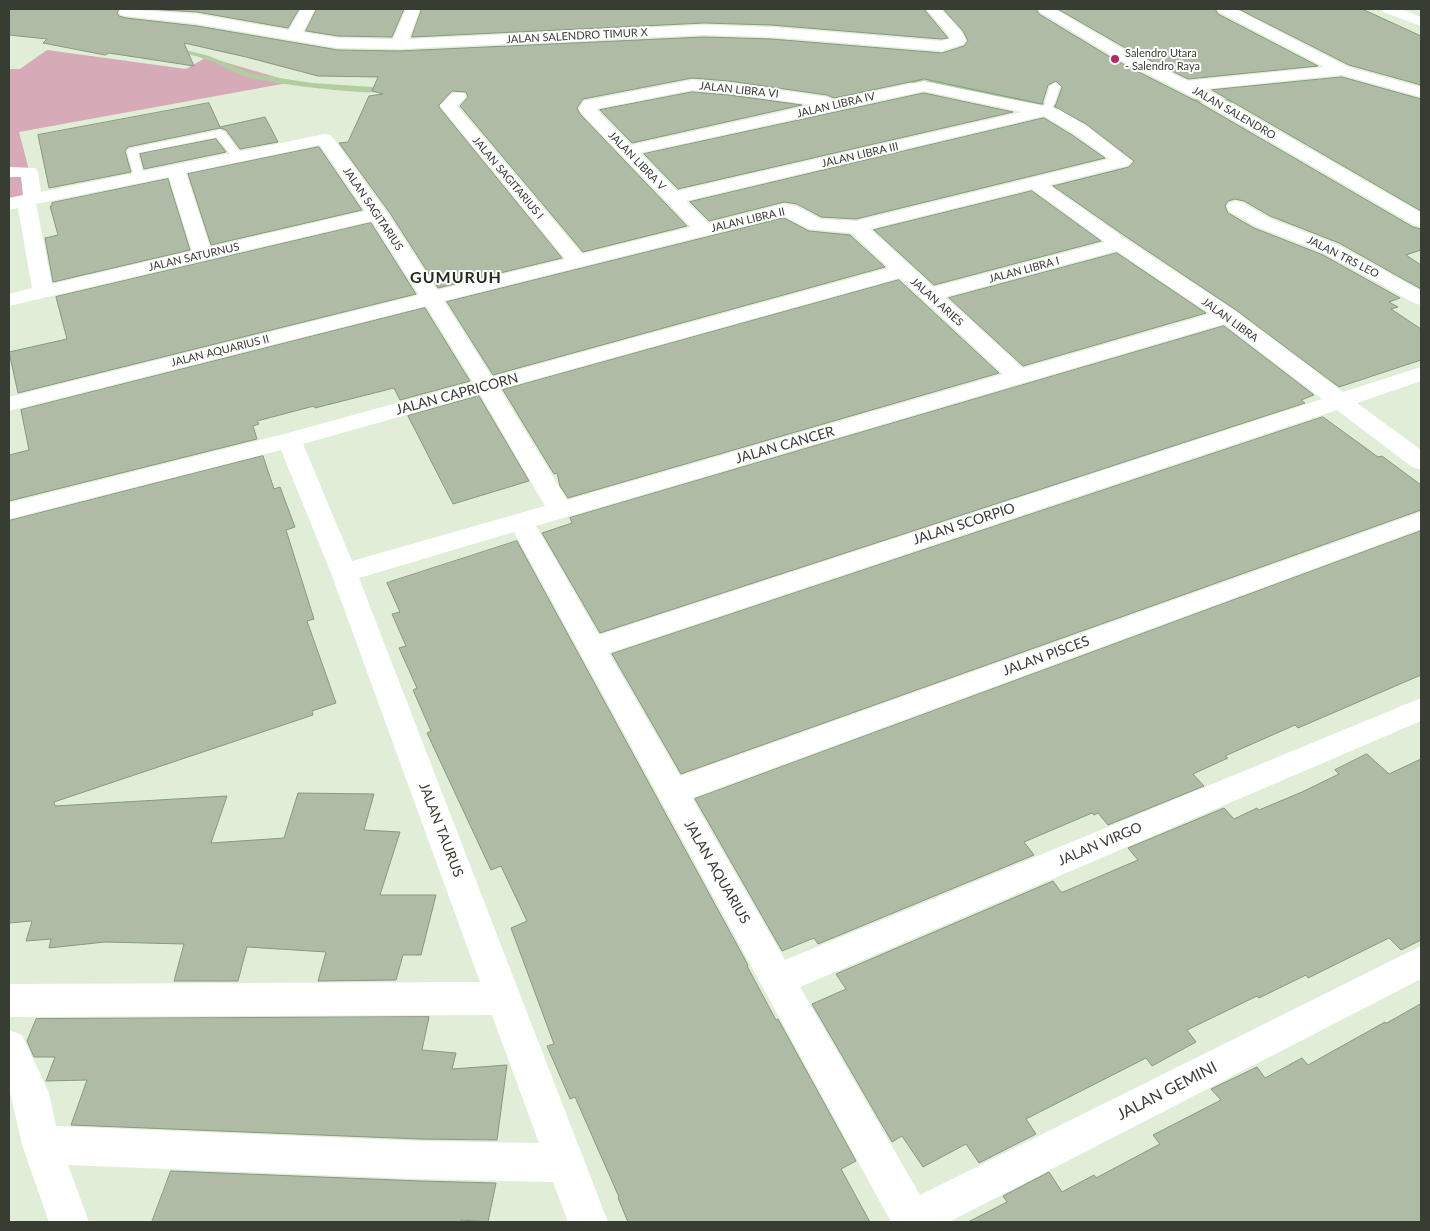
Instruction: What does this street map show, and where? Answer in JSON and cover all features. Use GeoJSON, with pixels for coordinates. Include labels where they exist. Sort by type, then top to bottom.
{"type":"FeatureCollection","features":[{"type":"Feature","properties":{"kind":"street"},"geometry":{"type":"LineString","coordinates":[[294,35],[308,9]]}},
{"type":"Feature","properties":{"kind":"street"},"geometry":{"type":"LineString","coordinates":[[399,44],[413,9]]}},
{"type":"Feature","properties":{"kind":"street","name":"JALAN SALENDRO TIMUR X"},"geometry":{"type":"LineString","coordinates":[[126,12],[198,14],[294,35],[351,44],[399,44],[704,30],[771,32],[942,46],[958,41],[957,35],[933,9]]}},
{"type":"Feature","properties":{"kind":"street","name":"JALAN SALENDRO"},"geometry":{"type":"LineString","coordinates":[[1045,9],[1122,55],[1225,107],[1421,221]]}},
{"type":"Feature","properties":{"kind":"street"},"geometry":{"type":"LineString","coordinates":[[1224,9],[1342,70],[1421,92]]}},
{"type":"Feature","properties":{"kind":"street"},"geometry":{"type":"LineString","coordinates":[[1388,9],[1421,22]]}},
{"type":"Feature","properties":{"kind":"street"},"geometry":{"type":"LineString","coordinates":[[1186,86],[1342,70]]}},
{"type":"Feature","properties":{"kind":"street","name":"JALAN LIBRA VI"},"geometry":{"type":"LineString","coordinates":[[607,100],[692,85],[777,94],[841,104]]}},
{"type":"Feature","properties":{"kind":"street","name":"JALAN LIBRA IV"},"geometry":{"type":"LineString","coordinates":[[626,151],[924,86],[1048,106],[1056,114],[1122,159],[1123,161],[1120,163]]}},
{"type":"Feature","properties":{"kind":"street","name":"JALAN SAGITARIUS I"},"geometry":{"type":"LineString","coordinates":[[458,97],[448,106],[577,261]]}},
{"type":"Feature","properties":{"kind":"street","name":"JALAN LIBRA V"},"geometry":{"type":"LineString","coordinates":[[607,100],[589,105],[587,109],[704,230]]}},
{"type":"Feature","properties":{"kind":"street","name":"JALAN LIBRA III"},"geometry":{"type":"LineString","coordinates":[[673,198],[1048,106]]}},
{"type":"Feature","properties":{"kind":"street","name":"JALAN SAGITARIUS"},"geometry":{"type":"LineString","coordinates":[[238,157],[325,129],[488,385],[561,511]]}},
{"type":"Feature","properties":{"kind":"street"},"geometry":{"type":"LineString","coordinates":[[22,201],[238,157]]}},
{"type":"Feature","properties":{"kind":"street","name":"JALAN LIBRA II"},"geometry":{"type":"LineString","coordinates":[[432,298],[787,210],[816,225],[856,227],[1120,163]]}},
{"type":"Feature","properties":{"kind":"street"},"geometry":{"type":"LineString","coordinates":[[176,170],[203,255]]}},
{"type":"Feature","properties":{"kind":"street"},"geometry":{"type":"LineString","coordinates":[[9,172],[29,172],[22,201],[43,293]]}},
{"type":"Feature","properties":{"kind":"street","name":"JALAN LIBRA"},"geometry":{"type":"LineString","coordinates":[[1035,183],[1120,244],[1227,316],[1421,462]]}},
{"type":"Feature","properties":{"kind":"street","name":"JALAN TRS LEO"},"geometry":{"type":"LineString","coordinates":[[1236,207],[1262,222],[1331,248],[1421,299]]}},
{"type":"Feature","properties":{"kind":"street","name":"JALAN SATURNUS"},"geometry":{"type":"LineString","coordinates":[[9,300],[378,214]]}},
{"type":"Feature","properties":{"kind":"street","name":"JALAN ARIES"},"geometry":{"type":"LineString","coordinates":[[856,227],[1019,376]]}},
{"type":"Feature","properties":{"kind":"street","name":"JALAN LIBRA I"},"geometry":{"type":"LineString","coordinates":[[929,295],[1120,244]]}},
{"type":"Feature","properties":{"kind":"street","name":"JALAN CAPRICORN"},"geometry":{"type":"LineString","coordinates":[[9,511],[289,440],[903,271]]}},
{"type":"Feature","properties":{"kind":"street","name":"JALAN AQUARIUS II"},"geometry":{"type":"LineString","coordinates":[[9,404],[432,298]]}},
{"type":"Feature","properties":{"kind":"street","name":"JALAN CANCER"},"geometry":{"type":"LineString","coordinates":[[344,573],[1227,316]]}},
{"type":"Feature","properties":{"kind":"street","name":"JALAN SCORPIO"},"geometry":{"type":"LineString","coordinates":[[591,648],[1421,374]]}},
{"type":"Feature","properties":{"kind":"street","name":"JALAN TAURUS"},"geometry":{"type":"LineString","coordinates":[[289,440],[344,573],[588,1222]]}},
{"type":"Feature","properties":{"kind":"street","name":"JALAN PISCES"},"geometry":{"type":"LineString","coordinates":[[672,792],[1421,520]]}},
{"type":"Feature","properties":{"kind":"street","name":"JALAN AQUARIUS"},"geometry":{"type":"LineString","coordinates":[[521,522],[913,1221]]}},
{"type":"Feature","properties":{"kind":"street","name":"JALAN VIRGO"},"geometry":{"type":"LineString","coordinates":[[779,980],[1421,709]]}},
{"type":"Feature","properties":{"kind":"street","name":"JALAN GEMINI"},"geometry":{"type":"LineString","coordinates":[[913,1221],[1421,962]]}},
{"type":"Feature","properties":{"kind":"street"},"geometry":{"type":"LineString","coordinates":[[9,1001],[504,998]]}},
{"type":"Feature","properties":{"kind":"street"},"geometry":{"type":"LineString","coordinates":[[9,1047],[30,1093],[41,1145],[69,1222]]}},
{"type":"Feature","properties":{"kind":"street"},"geometry":{"type":"LineString","coordinates":[[41,1145],[420,1160],[566,1163]]}},
{"type":"Feature","properties":{"kind":"lane"},"geometry":{"type":"LineString","coordinates":[[1048,106],[1055,86]]}},
{"type":"Feature","properties":{"kind":"lane"},"geometry":{"type":"LineString","coordinates":[[138,177],[132,151],[220,133],[238,157]]}},
{"type":"Feature","properties":{"kind":"shaded area"},"geometry":{"type":"Polygon","coordinates":[[[47,50],[186,69],[207,57],[293,82],[19,132],[36,197],[9,201],[9,69],[20,69],[47,50]]]}},
{"type":"Feature","properties":{"kind":"building"},"geometry":{"type":"Polygon","coordinates":[[[9,9],[119,9],[117,13],[119,16],[126,18],[197,26],[338,50],[399,51],[704,37],[771,39],[942,53],[964,46],[968,41],[963,31],[943,9],[1036,9],[1039,14],[1115,60],[1198,102],[1413,227],[1421,229],[1421,250],[1406,255],[1421,265],[1421,289],[1339,243],[1270,216],[1244,201],[1235,199],[1228,201],[1225,206],[1228,213],[1254,228],[1323,255],[1400,298],[1389,302],[1398,307],[1391,309],[1421,329],[1421,360],[1339,387],[1236,310],[1053,186],[1129,167],[1134,161],[1086,124],[1055,107],[1062,87],[1056,81],[1048,85],[1042,104],[924,79],[834,98],[827,95],[729,81],[692,78],[583,99],[577,108],[580,114],[687,226],[583,252],[460,106],[468,97],[466,92],[452,91],[439,107],[562,258],[438,288],[390,213],[339,143],[348,142],[369,96],[383,94],[372,91],[378,77],[318,76],[184,43],[194,66],[109,53],[105,55],[43,43],[47,39],[9,35],[9,9]]]}},
{"type":"Feature","properties":{"kind":"building"},"geometry":{"type":"Polygon","coordinates":[[[146,9],[299,9],[288,28],[197,12],[146,9]]]}},
{"type":"Feature","properties":{"kind":"building"},"geometry":{"type":"Polygon","coordinates":[[[317,9],[404,9],[392,37],[338,36],[306,31],[317,9]]]}},
{"type":"Feature","properties":{"kind":"building"},"geometry":{"type":"Polygon","coordinates":[[[422,9],[924,9],[948,38],[941,39],[771,25],[704,23],[412,37],[422,9]]]}},
{"type":"Feature","properties":{"kind":"building"},"geometry":{"type":"Polygon","coordinates":[[[1058,9],[1215,9],[1218,14],[1318,66],[1188,79],[1129,50],[1058,9]]]}},
{"type":"Feature","properties":{"kind":"building"},"geometry":{"type":"Polygon","coordinates":[[[1239,9],[1362,9],[1421,36],[1421,85],[1349,65],[1239,9]]]}},
{"type":"Feature","properties":{"kind":"building"},"geometry":{"type":"Polygon","coordinates":[[[1342,77],[1421,99],[1421,211],[1212,90],[1342,77]]]}},
{"type":"Feature","properties":{"kind":"building"},"geometry":{"type":"Polygon","coordinates":[[[692,92],[802,105],[632,143],[600,110],[692,92]]]}},
{"type":"Feature","properties":{"kind":"building"},"geometry":{"type":"Polygon","coordinates":[[[924,93],[1013,112],[678,189],[644,154],[924,93]]]}},
{"type":"Feature","properties":{"kind":"building"},"geometry":{"type":"Polygon","coordinates":[[[209,103],[220,127],[265,117],[278,142],[240,149],[226,130],[220,128],[128,147],[125,151],[131,172],[49,188],[38,135],[209,103]]]}},
{"type":"Feature","properties":{"kind":"building"},"geometry":{"type":"Polygon","coordinates":[[[1044,118],[1105,158],[856,219],[821,217],[797,204],[784,202],[709,221],[690,202],[1044,118]]]}},
{"type":"Feature","properties":{"kind":"building"},"geometry":{"type":"Polygon","coordinates":[[[216,139],[226,152],[144,169],[140,154],[216,139]]]}},
{"type":"Feature","properties":{"kind":"building"},"geometry":{"type":"Polygon","coordinates":[[[319,147],[362,210],[211,245],[188,174],[319,147]]]}},
{"type":"Feature","properties":{"kind":"building"},"geometry":{"type":"Polygon","coordinates":[[[168,179],[190,250],[53,282],[45,238],[58,235],[50,206],[52,206],[52,203],[168,179]]]}},
{"type":"Feature","properties":{"kind":"building"},"geometry":{"type":"Polygon","coordinates":[[[1032,191],[1101,241],[934,285],[874,230],[1032,191]]]}},
{"type":"Feature","properties":{"kind":"building"},"geometry":{"type":"Polygon","coordinates":[[[784,218],[809,231],[850,235],[885,267],[493,375],[447,302],[784,218]]]}},
{"type":"Feature","properties":{"kind":"building"},"geometry":{"type":"Polygon","coordinates":[[[371,223],[416,294],[18,393],[9,352],[67,339],[56,297],[371,223]]]}},
{"type":"Feature","properties":{"kind":"building"},"geometry":{"type":"Polygon","coordinates":[[[1117,253],[1206,313],[1023,366],[949,298],[1117,253]]]}},
{"type":"Feature","properties":{"kind":"building"},"geometry":{"type":"Polygon","coordinates":[[[899,280],[999,373],[568,498],[560,486],[557,473],[554,474],[503,390],[899,280]]]}},
{"type":"Feature","properties":{"kind":"building"},"geometry":{"type":"Polygon","coordinates":[[[425,308],[470,381],[400,400],[394,388],[315,408],[314,406],[257,421],[259,424],[253,426],[257,439],[9,501],[9,455],[29,450],[21,410],[425,308]]]}},
{"type":"Feature","properties":{"kind":"building"},"geometry":{"type":"Polygon","coordinates":[[[1224,326],[1314,395],[1301,400],[1305,403],[600,633],[542,533],[572,523],[570,518],[1224,326]]]}},
{"type":"Feature","properties":{"kind":"building"},"geometry":{"type":"Polygon","coordinates":[[[479,396],[529,481],[453,504],[408,416],[479,396]]]}},
{"type":"Feature","properties":{"kind":"building"},"geometry":{"type":"Polygon","coordinates":[[[1323,417],[1378,457],[1382,456],[1421,485],[1421,510],[681,774],[612,654],[1323,417]]]}},
{"type":"Feature","properties":{"kind":"building"},"geometry":{"type":"Polygon","coordinates":[[[263,456],[274,489],[280,487],[295,527],[286,530],[314,619],[307,621],[336,703],[312,711],[313,715],[54,802],[55,806],[227,796],[211,843],[284,838],[298,793],[374,794],[364,830],[400,832],[380,895],[436,895],[421,955],[403,955],[396,980],[318,981],[326,952],[247,947],[238,981],[174,981],[184,944],[105,942],[49,948],[51,939],[26,941],[32,921],[9,923],[9,521],[263,456]]]}},
{"type":"Feature","properties":{"kind":"building"},"geometry":{"type":"Polygon","coordinates":[[[1421,531],[1421,675],[1298,728],[1295,725],[1225,756],[1228,758],[1193,774],[1204,786],[1108,825],[1098,813],[1094,815],[1092,813],[1024,842],[1034,855],[818,944],[814,938],[782,951],[695,799],[1421,531]]]}},
{"type":"Feature","properties":{"kind":"building"},"geometry":{"type":"Polygon","coordinates":[[[517,541],[748,965],[776,1020],[778,1019],[856,1161],[841,1169],[870,1222],[628,1222],[575,1097],[570,1099],[547,1046],[554,1044],[511,928],[527,921],[501,866],[491,870],[427,733],[431,731],[413,690],[417,688],[399,648],[406,646],[392,614],[400,612],[387,583],[517,541]]]}},
{"type":"Feature","properties":{"kind":"building"},"geometry":{"type":"Polygon","coordinates":[[[1367,754],[1389,774],[1421,759],[1421,940],[1401,950],[1389,938],[1308,978],[1306,975],[1259,998],[1257,996],[1187,1030],[1196,1042],[1152,1066],[1146,1058],[1026,1119],[1036,1134],[979,1163],[966,1144],[923,1167],[902,1136],[892,1142],[812,1004],[846,989],[836,974],[1053,881],[1063,892],[1138,860],[1128,848],[1224,808],[1234,819],[1257,808],[1259,810],[1339,774],[1335,770],[1367,754]]]}},
{"type":"Feature","properties":{"kind":"building"},"geometry":{"type":"Polygon","coordinates":[[[1421,1004],[1421,1222],[968,1222],[1007,1202],[1003,1196],[1049,1172],[1062,1192],[1094,1175],[1096,1178],[1160,1144],[1153,1135],[1221,1100],[1211,1089],[1257,1067],[1265,1078],[1302,1058],[1308,1065],[1421,1004]]]}},
{"type":"Feature","properties":{"kind":"building"},"geometry":{"type":"Polygon","coordinates":[[[429,1017],[422,1050],[456,1053],[452,1069],[507,1065],[497,1140],[420,1139],[71,1125],[87,1080],[46,1081],[55,1057],[34,1057],[27,1041],[36,1019],[429,1017]]]}},
{"type":"Feature","properties":{"kind":"building"},"geometry":{"type":"Polygon","coordinates":[[[171,1171],[496,1183],[488,1222],[461,1220],[461,1222],[152,1222],[171,1171]]]}},
{"type":"Feature","properties":{"kind":"waterway"},"geometry":{"type":"LineString","coordinates":[[174,49],[207,57],[251,76],[312,85],[387,90]]}},
{"type":"Feature","properties":{"kind":"waterway"},"geometry":{"type":"LineString","coordinates":[[897,80],[932,83],[1059,106]]}},
{"type":"Feature","properties":{"kind":"waterway"},"geometry":{"type":"LineString","coordinates":[[1182,101],[1246,101]]}},
{"type":"Feature","properties":{"kind":"place","name":"Salendro Utara - Salendro Raya"},"geometry":{"type":"Point","coordinates":[1115,59]}},
{"type":"Feature","properties":{"kind":"district","name":"GUMURUH"},"geometry":{"type":"Point","coordinates":[456,278]}}]}
